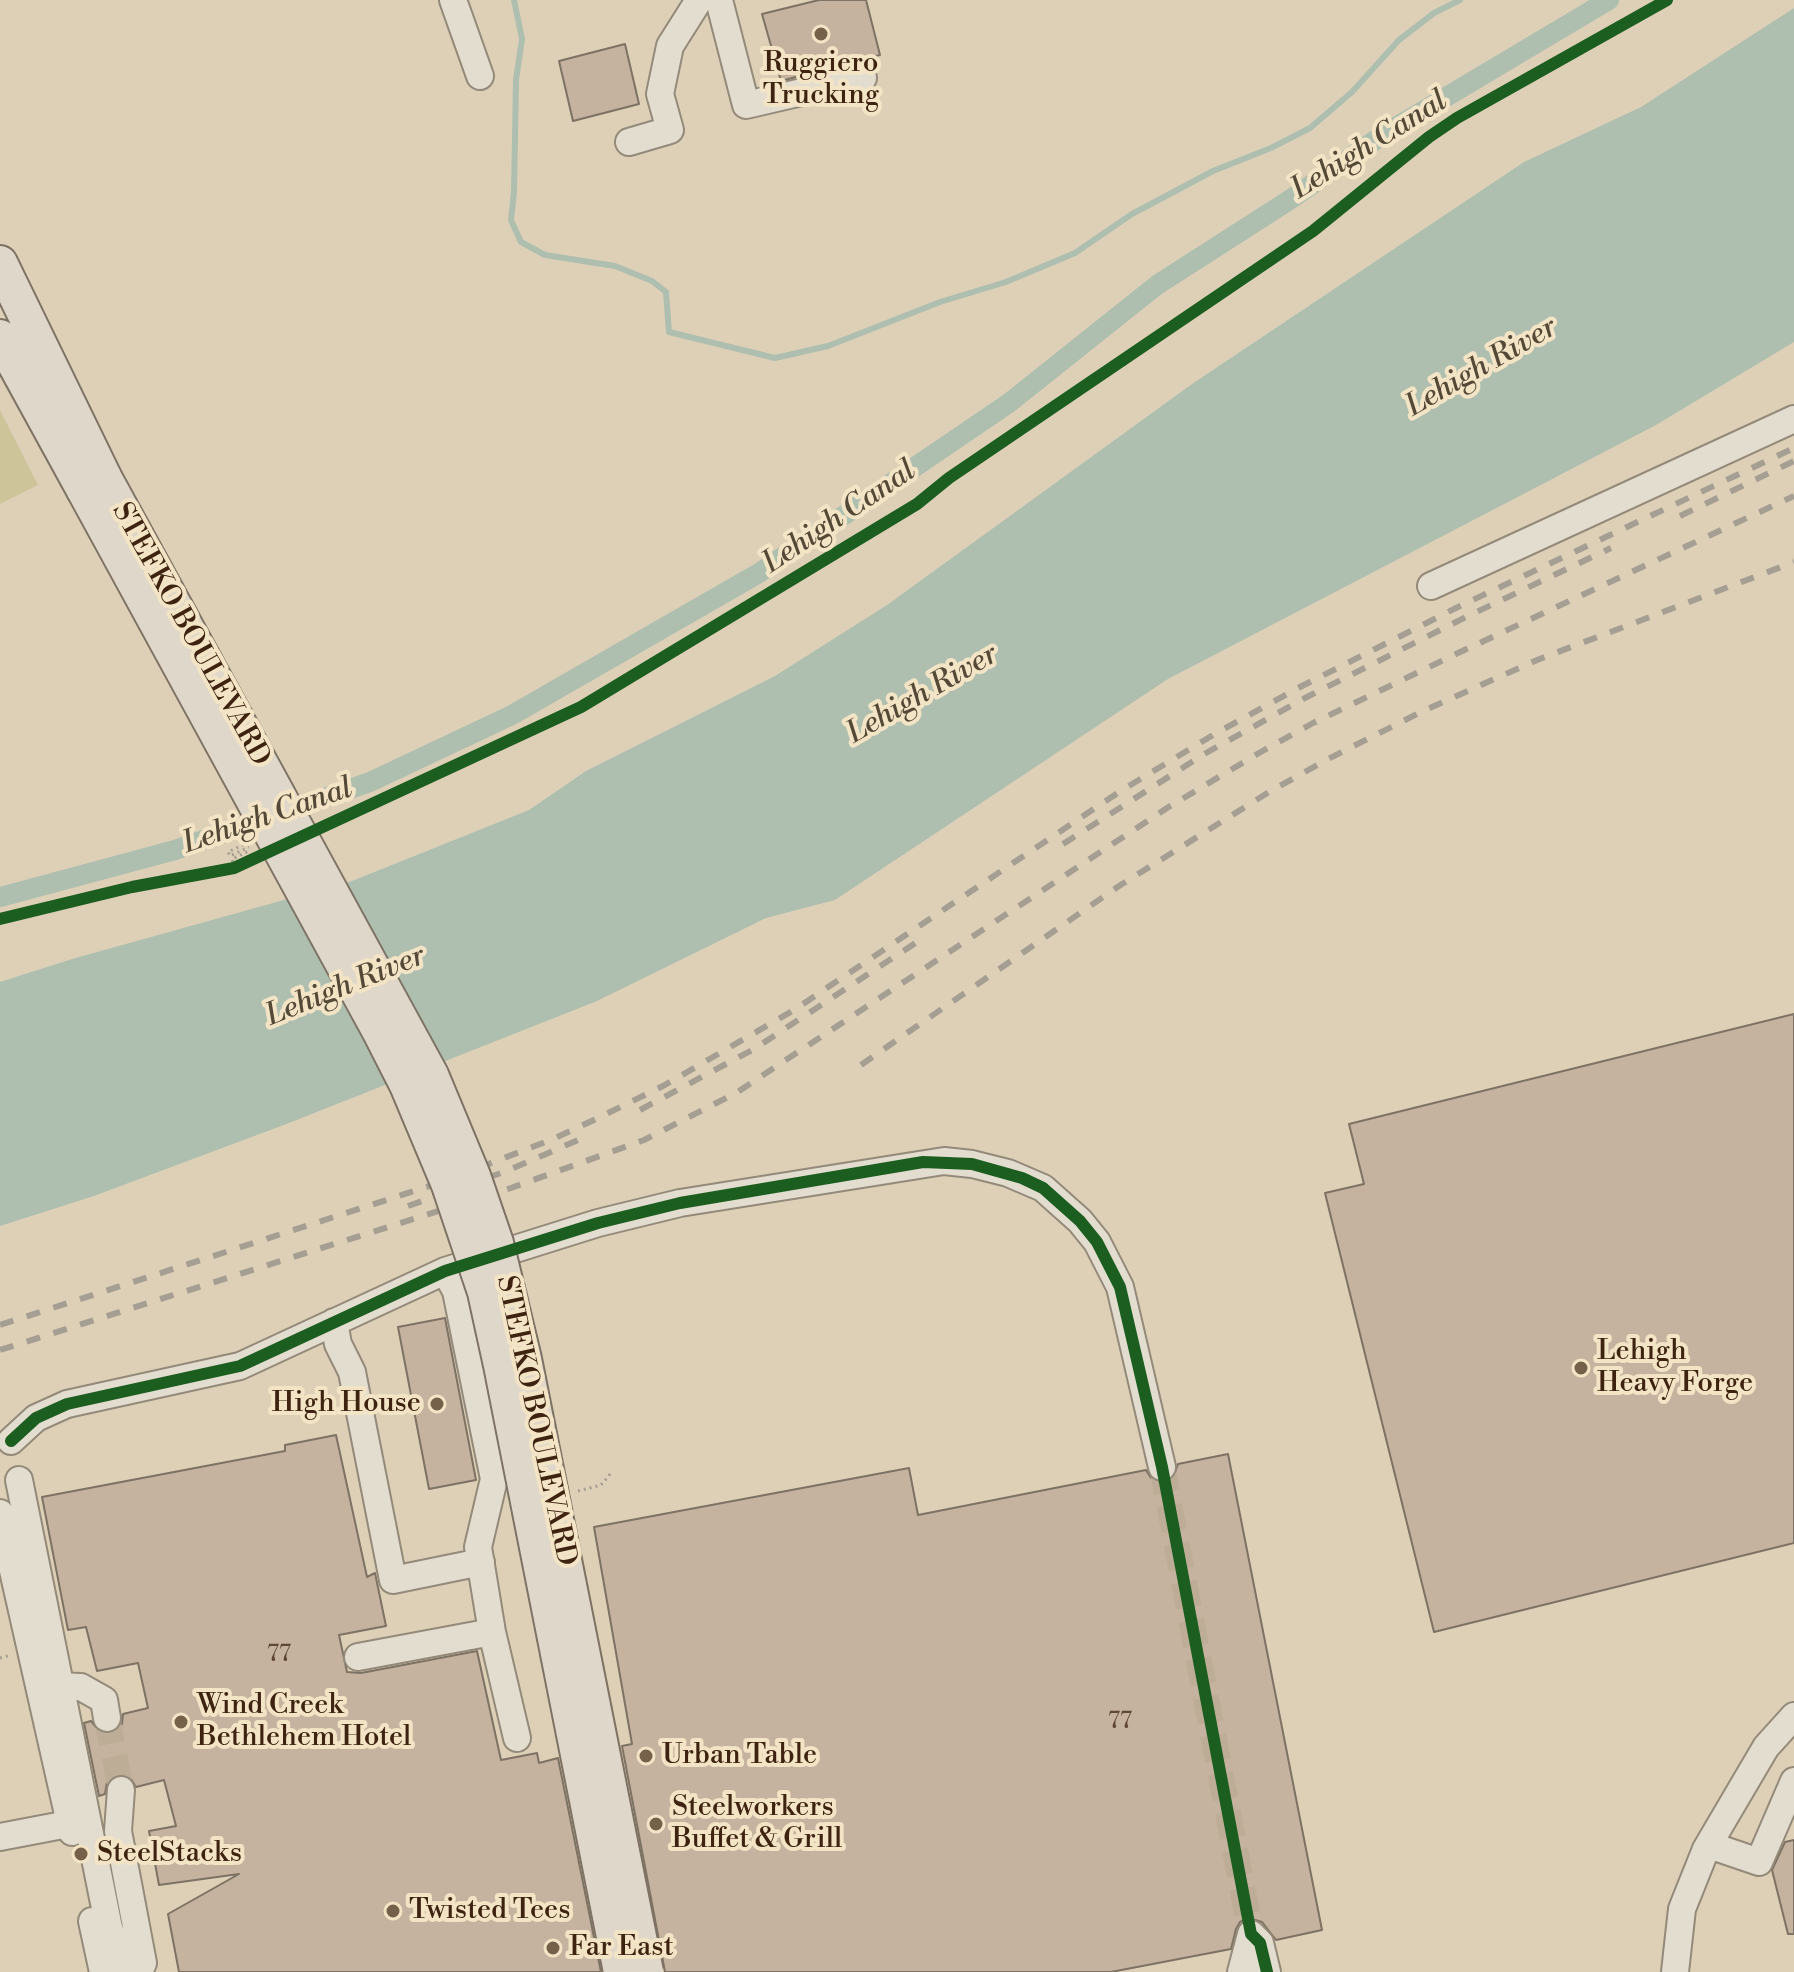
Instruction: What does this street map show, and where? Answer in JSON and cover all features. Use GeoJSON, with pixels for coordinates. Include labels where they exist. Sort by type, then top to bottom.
{"type":"FeatureCollection","features":[{"type":"Feature","properties":{"kind":"main road","name":"STEFKO BOULEVARD"},"geometry":{"type":"LineString","coordinates":[[0,263],[95,485],[407,1085],[449,1185],[485,1292],[501,1365],[621,1972]]}},
{"type":"Feature","properties":{"kind":"main road","name":"STEFKO BOULEVARD"},"geometry":{"type":"LineString","coordinates":[[0,337],[95,485],[424,1062],[473,1176],[496,1243],[524,1359],[646,1972]]}},
{"type":"Feature","properties":{"kind":"street"},"geometry":{"type":"LineString","coordinates":[[453,0],[480,76]]}},
{"type":"Feature","properties":{"kind":"street"},"geometry":{"type":"LineString","coordinates":[[629,142],[670,130],[660,94],[670,46],[699,0]]}},
{"type":"Feature","properties":{"kind":"street"},"geometry":{"type":"LineString","coordinates":[[719,0],[746,105],[863,78]]}},
{"type":"Feature","properties":{"kind":"street"},"geometry":{"type":"LineString","coordinates":[[1431,586],[1794,419]]}},
{"type":"Feature","properties":{"kind":"street"},"geometry":{"type":"LineString","coordinates":[[103,1972],[78,1818],[50,1688],[19,1480],[19,1456],[5,1438],[36,1418],[67,1404],[240,1366],[445,1271],[598,1223],[680,1203],[944,1161],[1008,1173],[1043,1188],[1060,1201],[1097,1242],[1113,1270],[1132,1336],[1162,1467]]}},
{"type":"Feature","properties":{"kind":"street"},"geometry":{"type":"LineString","coordinates":[[445,1271],[456,1291],[494,1479],[478,1547],[492,1632],[517,1738]]}},
{"type":"Feature","properties":{"kind":"street"},"geometry":{"type":"LineString","coordinates":[[334,1322],[338,1344],[352,1372],[393,1580],[481,1562]]}},
{"type":"Feature","properties":{"kind":"street"},"geometry":{"type":"LineString","coordinates":[[0,1500],[13,1491],[19,1480]]}},
{"type":"Feature","properties":{"kind":"street"},"geometry":{"type":"LineString","coordinates":[[0,1513],[50,1688]]}},
{"type":"Feature","properties":{"kind":"street"},"geometry":{"type":"LineString","coordinates":[[358,1657],[492,1632]]}},
{"type":"Feature","properties":{"kind":"street"},"geometry":{"type":"LineString","coordinates":[[50,1688],[81,1687],[104,1700],[107,1718]]}},
{"type":"Feature","properties":{"kind":"street"},"geometry":{"type":"LineString","coordinates":[[1675,1972],[1682,1909],[1709,1845],[1766,1747],[1793,1725]]}},
{"type":"Feature","properties":{"kind":"street"},"geometry":{"type":"LineString","coordinates":[[1709,1845],[1759,1862],[1794,1781]]}},
{"type":"Feature","properties":{"kind":"street"},"geometry":{"type":"LineString","coordinates":[[0,1837],[63,1825],[119,1798],[118,1831],[143,1963],[139,1972]]}},
{"type":"Feature","properties":{"kind":"street"},"geometry":{"type":"LineString","coordinates":[[78,1818],[109,1928],[126,1972]]}},
{"type":"Feature","properties":{"kind":"street"},"geometry":{"type":"LineString","coordinates":[[1241,1972],[1253,1944]]}},
{"type":"Feature","properties":{"kind":"street"},"geometry":{"type":"LineString","coordinates":[[1249,1972],[1253,1944]]}},
{"type":"Feature","properties":{"kind":"street"},"geometry":{"type":"LineString","coordinates":[[1253,1944],[1267,1972]]}},
{"type":"Feature","properties":{"kind":"path"},"geometry":{"type":"LineString","coordinates":[[234,868],[232,859],[255,848],[254,845],[230,856],[228,852],[256,839]]}},
{"type":"Feature","properties":{"kind":"path"},"geometry":{"type":"LineString","coordinates":[[575,1492],[601,1485],[611,1473]]}},
{"type":"Feature","properties":{"kind":"shaded area"},"geometry":{"type":"Polygon","coordinates":[[[0,410],[38,485],[0,504],[0,410]]]}},
{"type":"Feature","properties":{"kind":"water","name":"Lehigh River"},"geometry":{"type":"Polygon","coordinates":[[[1794,8],[1794,342],[1656,425],[1168,679],[835,900],[766,918],[597,1001],[289,1123],[94,1196],[0,1226],[0,982],[352,881],[529,810],[586,771],[775,676],[887,605],[1192,384],[1524,162],[1641,107],[1794,8]]]}},
{"type":"Feature","properties":{"kind":"building","name":"Ruggiero Trucking"},"geometry":{"type":"Polygon","coordinates":[[[819,0],[866,0],[880,55],[781,81],[762,14],[819,0]]]}},
{"type":"Feature","properties":{"kind":"building"},"geometry":{"type":"Polygon","coordinates":[[[625,44],[639,104],[573,121],[559,61],[625,44]]]}},
{"type":"Feature","properties":{"kind":"building","name":"Lehigh Heavy Forge"},"geometry":{"type":"Polygon","coordinates":[[[1794,1014],[1794,1543],[1434,1632],[1325,1193],[1364,1184],[1349,1124],[1794,1014]]]}},
{"type":"Feature","properties":{"kind":"building","name":"High House"},"geometry":{"type":"Polygon","coordinates":[[[445,1318],[476,1480],[429,1489],[398,1327],[445,1318]]]}},
{"type":"Feature","properties":{"kind":"building"},"geometry":{"type":"Polygon","coordinates":[[[336,1435],[367,1577],[375,1573],[386,1626],[339,1635],[347,1672],[361,1673],[477,1651],[501,1760],[537,1753],[539,1763],[558,1758],[601,1972],[179,1972],[168,1914],[239,1874],[159,1885],[149,1831],[176,1826],[164,1780],[136,1787],[129,1776],[115,1775],[107,1782],[105,1794],[99,1796],[84,1723],[91,1721],[101,1733],[110,1734],[122,1724],[123,1714],[148,1708],[138,1663],[97,1671],[86,1627],[68,1630],[42,1497],[285,1451],[285,1445],[336,1435]]]}},
{"type":"Feature","properties":{"kind":"building"},"geometry":{"type":"Polygon","coordinates":[[[1228,1454],[1322,1930],[1276,1940],[1262,1922],[1248,1918],[1240,1922],[1236,1929],[1231,1949],[1111,1972],[665,1972],[622,1746],[632,1744],[594,1527],[909,1468],[918,1515],[1146,1470],[1151,1478],[1165,1483],[1173,1478],[1178,1464],[1228,1454]]]}},
{"type":"Feature","properties":{"kind":"building"},"geometry":{"type":"Polygon","coordinates":[[[1794,1840],[1794,1934],[1788,1934],[1772,1870],[1785,1842],[1794,1840]]]}},
{"type":"Feature","properties":{"kind":"waterway"},"geometry":{"type":"LineString","coordinates":[[514,0],[522,39],[516,80],[511,220],[521,242],[545,255],[615,266],[652,281],[666,292],[669,332],[775,358],[828,346],[940,302],[1006,282],[1075,253],[1132,214],[1213,171],[1271,148],[1310,128],[1352,92],[1399,40],[1434,13],[1460,0]]}},
{"type":"Feature","properties":{"kind":"waterway","name":"Lehigh Canal"},"geometry":{"type":"LineString","coordinates":[[0,897],[175,850],[370,782],[512,715],[759,573],[1009,403],[1157,285],[1291,199],[1384,134],[1609,0]]}},
{"type":"Feature","properties":{"kind":"tunnel"},"geometry":{"type":"LineString","coordinates":[[1162,1467],[1251,1934]]}},
{"type":"Feature","properties":{"kind":"tunnel"},"geometry":{"type":"LineString","coordinates":[[107,1718],[121,1790]]}},
{"type":"Feature","properties":{"kind":"railway"},"geometry":{"type":"LineString","coordinates":[[0,1325],[442,1182],[596,1119],[663,1086],[794,1010],[1119,792],[1213,735],[1460,606],[1794,448]]}},
{"type":"Feature","properties":{"kind":"railway"},"geometry":{"type":"LineString","coordinates":[[1680,516],[1794,461]]}},
{"type":"Feature","properties":{"kind":"railway"},"geometry":{"type":"LineString","coordinates":[[0,1350],[511,1188],[644,1140],[736,1093],[1167,808],[1259,753],[1313,723],[1456,654],[1794,496]]}},
{"type":"Feature","properties":{"kind":"railway"},"geometry":{"type":"LineString","coordinates":[[1063,844],[1206,753],[1305,698],[1611,548]]}},
{"type":"Feature","properties":{"kind":"railway"},"geometry":{"type":"LineString","coordinates":[[861,1065],[1119,886],[1269,792],[1328,759],[1423,711],[1537,660],[1794,562]]}},
{"type":"Feature","properties":{"kind":"railway"},"geometry":{"type":"LineString","coordinates":[[640,1110],[754,1049],[920,940]]}},
{"type":"Feature","properties":{"kind":"railway"},"geometry":{"type":"LineString","coordinates":[[408,1206],[504,1172],[583,1138]]}},
{"type":"Feature","properties":{"kind":"cycle path"},"geometry":{"type":"LineString","coordinates":[[0,919],[132,887],[234,868],[581,707],[917,504],[949,478],[1313,231],[1457,118],[1667,0]]}},
{"type":"Feature","properties":{"kind":"cycle path"},"geometry":{"type":"LineString","coordinates":[[11,1441],[36,1418],[67,1404],[240,1366],[445,1271],[598,1223],[680,1203],[923,1162],[972,1164],[1022,1178],[1043,1188],[1080,1221],[1097,1242],[1120,1287],[1162,1467],[1251,1934],[1260,1943],[1267,1972]]}},
{"type":"Feature","properties":{"kind":"place","name":"Ruggiero Trucking"},"geometry":{"type":"Point","coordinates":[821,34]}},
{"type":"Feature","properties":{"kind":"place","name":"Lehigh Heavy Forge"},"geometry":{"type":"Point","coordinates":[1581,1368]}},
{"type":"Feature","properties":{"kind":"place","name":"High House"},"geometry":{"type":"Point","coordinates":[437,1404]}},
{"type":"Feature","properties":{"kind":"place","name":"Wind Creek Bethlehem Hotel"},"geometry":{"type":"Point","coordinates":[181,1722]}},
{"type":"Feature","properties":{"kind":"place","name":"Urban Table"},"geometry":{"type":"Point","coordinates":[646,1756]}},
{"type":"Feature","properties":{"kind":"place","name":"Steelworkers Buffet & Grill"},"geometry":{"type":"Point","coordinates":[656,1824]}},
{"type":"Feature","properties":{"kind":"place","name":"SteelStacks"},"geometry":{"type":"Point","coordinates":[81,1854]}},
{"type":"Feature","properties":{"kind":"place","name":"Twisted Tees"},"geometry":{"type":"Point","coordinates":[393,1911]}},
{"type":"Feature","properties":{"kind":"place","name":"Far East"},"geometry":{"type":"Point","coordinates":[553,1948]}}]}
